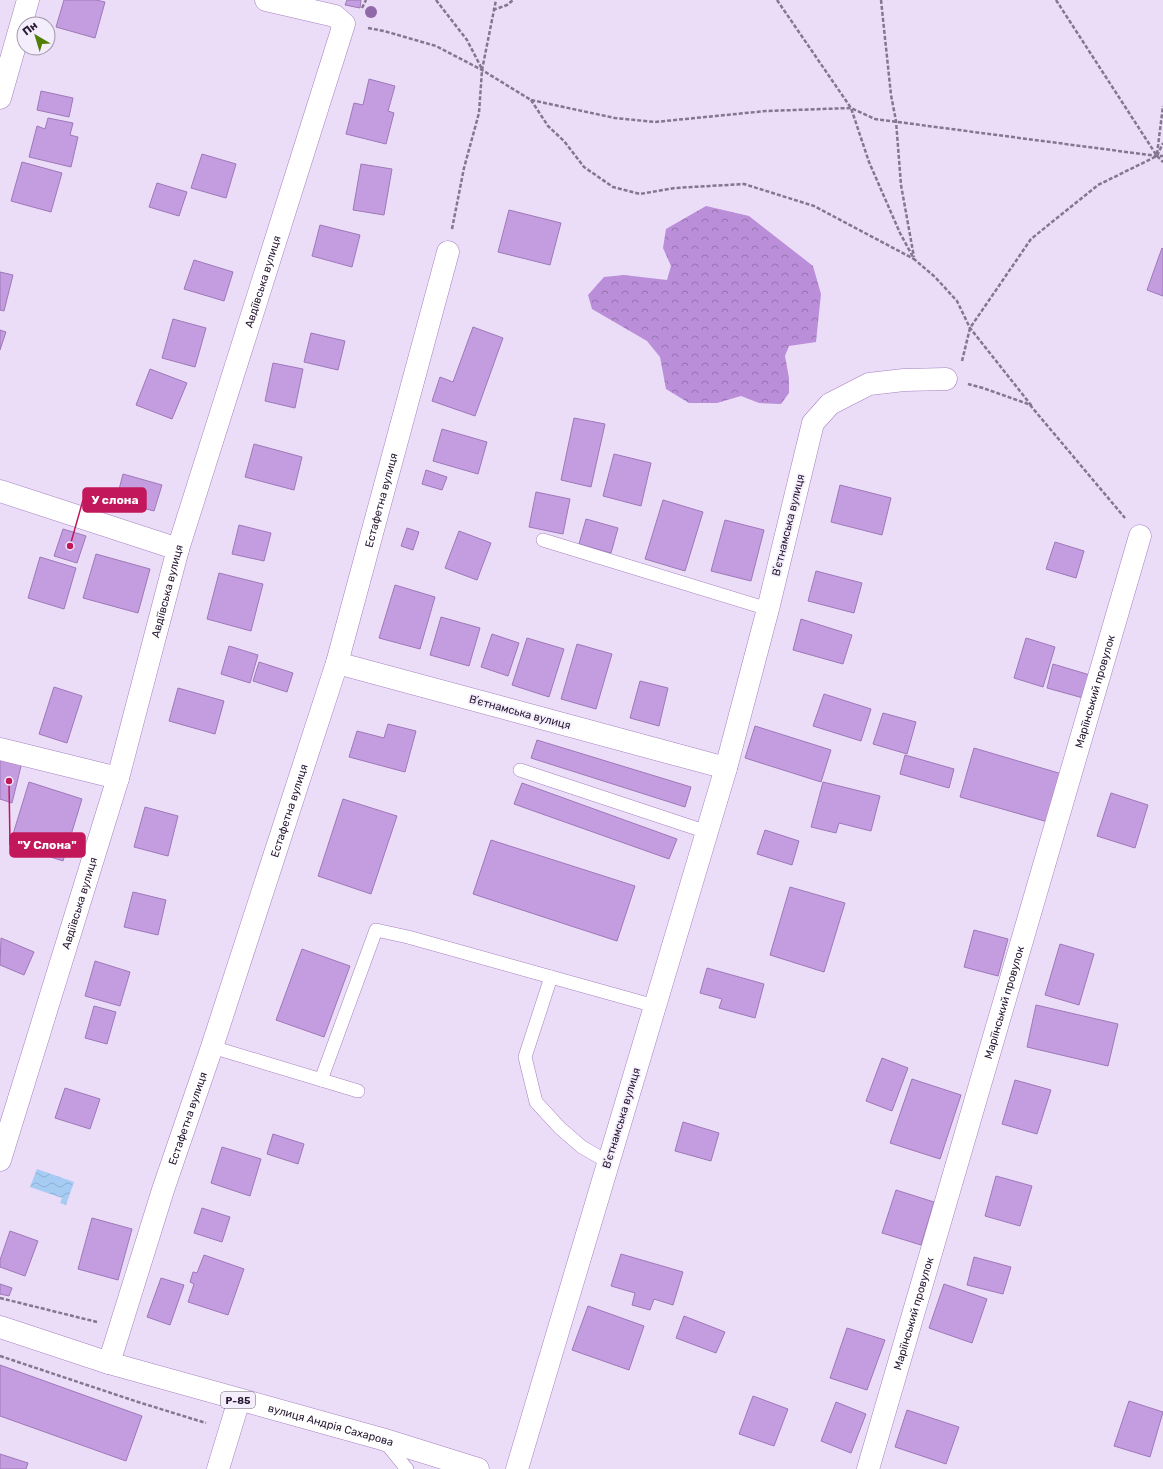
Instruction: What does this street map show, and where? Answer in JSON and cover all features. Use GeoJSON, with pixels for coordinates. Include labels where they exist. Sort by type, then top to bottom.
{"type":"FeatureCollection","features":[{"type":"Feature","properties":{"kind":"street"},"geometry":{"type":"LineString","coordinates":[[0,98],[28,0]]}},
{"type":"Feature","properties":{"kind":"street"},"geometry":{"type":"LineString","coordinates":[[266,0],[335,16],[353,25]]}},
{"type":"Feature","properties":{"kind":"street","name":"Авдіївська вулиця"},"geometry":{"type":"LineString","coordinates":[[0,1160],[118,778],[178,549],[353,25]]}},
{"type":"Feature","properties":{"kind":"street","name":"Естафетна вулиця"},"geometry":{"type":"LineString","coordinates":[[109,1363],[163,1190],[212,1047],[337,663],[448,252]]}},
{"type":"Feature","properties":{"kind":"street","name":"Вʼєтнамська вулиця"},"geometry":{"type":"LineString","coordinates":[[516,1469],[726,768],[768,609],[813,423],[830,404],[869,384],[904,380],[953,381]]}},
{"type":"Feature","properties":{"kind":"street"},"geometry":{"type":"LineString","coordinates":[[0,491],[178,549]]}},
{"type":"Feature","properties":{"kind":"street","name":"Маріїнський провулок"},"geometry":{"type":"LineString","coordinates":[[868,1469],[1140,536]]}},
{"type":"Feature","properties":{"kind":"street","name":"Вʼєтнамська вулиця"},"geometry":{"type":"LineString","coordinates":[[337,663],[726,768]]}},
{"type":"Feature","properties":{"kind":"street"},"geometry":{"type":"LineString","coordinates":[[0,749],[118,778]]}},
{"type":"Feature","properties":{"kind":"street","name":"вулиця Андрія Сахарова"},"geometry":{"type":"LineString","coordinates":[[0,1327],[109,1363],[382,1439],[478,1469]]}},
{"type":"Feature","properties":{"kind":"street"},"geometry":{"type":"LineString","coordinates":[[218,1469],[238,1400]]}},
{"type":"Feature","properties":{"kind":"lane"},"geometry":{"type":"LineString","coordinates":[[543,540],[768,609]]}},
{"type":"Feature","properties":{"kind":"lane"},"geometry":{"type":"LineString","coordinates":[[520,770],[707,832]]}},
{"type":"Feature","properties":{"kind":"lane"},"geometry":{"type":"LineString","coordinates":[[322,1080],[376,930],[408,937],[655,1006]]}},
{"type":"Feature","properties":{"kind":"lane"},"geometry":{"type":"LineString","coordinates":[[551,977],[545,1000],[525,1057],[536,1102],[560,1128],[582,1147],[608,1162]]}},
{"type":"Feature","properties":{"kind":"lane"},"geometry":{"type":"LineString","coordinates":[[212,1047],[358,1091]]}},
{"type":"Feature","properties":{"kind":"lane"},"geometry":{"type":"LineString","coordinates":[[382,1439],[407,1469]]}},
{"type":"Feature","properties":{"kind":"path"},"geometry":{"type":"LineString","coordinates":[[436,0],[467,40],[482,70]]}},
{"type":"Feature","properties":{"kind":"path"},"geometry":{"type":"LineString","coordinates":[[448,252],[464,168],[479,113],[482,70],[496,0]]}},
{"type":"Feature","properties":{"kind":"path"},"geometry":{"type":"LineString","coordinates":[[493,10],[507,5],[513,0]]}},
{"type":"Feature","properties":{"kind":"path"},"geometry":{"type":"LineString","coordinates":[[777,0],[851,108],[869,162],[900,233],[914,259]]}},
{"type":"Feature","properties":{"kind":"path"},"geometry":{"type":"LineString","coordinates":[[881,0],[891,95],[896,121],[901,185],[914,259]]}},
{"type":"Feature","properties":{"kind":"path"},"geometry":{"type":"LineString","coordinates":[[1056,0],[1157,156],[1163,162]]}},
{"type":"Feature","properties":{"kind":"path"},"geometry":{"type":"LineString","coordinates":[[353,25],[384,31],[436,46],[482,70],[531,100],[615,118],[655,122],[766,111],[851,108],[875,119],[1163,156]]}},
{"type":"Feature","properties":{"kind":"path"},"geometry":{"type":"LineString","coordinates":[[531,100],[548,126],[564,141],[584,167],[613,187],[640,194],[675,188],[744,184],[814,206],[914,259],[936,277],[957,301],[970,328],[1031,405],[1140,536]]}},
{"type":"Feature","properties":{"kind":"path"},"geometry":{"type":"LineString","coordinates":[[1157,156],[1163,106]]}},
{"type":"Feature","properties":{"kind":"path"},"geometry":{"type":"LineString","coordinates":[[1031,405],[984,388],[953,381],[963,360],[970,328],[1031,239],[1098,185],[1157,156],[1163,143]]}},
{"type":"Feature","properties":{"kind":"path"},"geometry":{"type":"LineString","coordinates":[[0,1298],[121,1328]]}},
{"type":"Feature","properties":{"kind":"path"},"geometry":{"type":"LineString","coordinates":[[0,1356],[138,1402],[230,1430]]}},
{"type":"Feature","properties":{"kind":"green space"},"geometry":{"type":"Polygon","coordinates":[[[706,206],[749,216],[813,266],[821,294],[816,342],[789,346],[785,356],[789,378],[789,393],[781,404],[759,403],[741,396],[717,403],[689,403],[666,389],[660,357],[647,341],[592,309],[588,295],[604,277],[624,275],[667,280],[671,266],[663,248],[666,229],[706,206]]]}},
{"type":"Feature","properties":{"kind":"water"},"geometry":{"type":"Polygon","coordinates":[[[37,1169],[74,1182],[66,1205],[60,1203],[62,1198],[30,1187],[37,1169]]]}},
{"type":"Feature","properties":{"kind":"building"},"geometry":{"type":"Polygon","coordinates":[[[64,0],[96,0],[105,2],[95,38],[56,27],[64,0]]]}},
{"type":"Feature","properties":{"kind":"building"},"geometry":{"type":"Polygon","coordinates":[[[347,0],[361,0],[360,8],[345,5],[347,0]]]}},
{"type":"Feature","properties":{"kind":"building"},"geometry":{"type":"Polygon","coordinates":[[[369,79],[395,86],[388,111],[394,113],[386,144],[346,134],[354,103],[363,105],[369,79]]]}},
{"type":"Feature","properties":{"kind":"building"},"geometry":{"type":"Polygon","coordinates":[[[41,91],[73,98],[69,117],[37,110],[41,91]]]}},
{"type":"Feature","properties":{"kind":"building"},"geometry":{"type":"Polygon","coordinates":[[[48,118],[73,123],[70,135],[78,137],[71,167],[29,157],[37,126],[45,129],[48,118]]]}},
{"type":"Feature","properties":{"kind":"building"},"geometry":{"type":"Polygon","coordinates":[[[202,154],[236,164],[226,198],[191,188],[202,154]]]}},
{"type":"Feature","properties":{"kind":"building"},"geometry":{"type":"Polygon","coordinates":[[[22,162],[62,173],[51,212],[11,201],[22,162]]]}},
{"type":"Feature","properties":{"kind":"building"},"geometry":{"type":"Polygon","coordinates":[[[361,164],[392,169],[384,215],[353,210],[361,164]]]}},
{"type":"Feature","properties":{"kind":"building"},"geometry":{"type":"Polygon","coordinates":[[[157,183],[187,192],[179,216],[149,207],[157,183]]]}},
{"type":"Feature","properties":{"kind":"building"},"geometry":{"type":"Polygon","coordinates":[[[509,210],[561,223],[550,265],[498,252],[509,210]]]}},
{"type":"Feature","properties":{"kind":"building"},"geometry":{"type":"Polygon","coordinates":[[[320,225],[360,235],[352,267],[312,256],[320,225]]]}},
{"type":"Feature","properties":{"kind":"building"},"geometry":{"type":"Polygon","coordinates":[[[1162,248],[1163,249],[1163,296],[1147,290],[1162,248]]]}},
{"type":"Feature","properties":{"kind":"building"},"geometry":{"type":"Polygon","coordinates":[[[194,260],[233,272],[224,301],[184,289],[194,260]]]}},
{"type":"Feature","properties":{"kind":"building"},"geometry":{"type":"Polygon","coordinates":[[[0,272],[13,275],[4,311],[0,310],[0,272]]]}},
{"type":"Feature","properties":{"kind":"building"},"geometry":{"type":"Polygon","coordinates":[[[173,319],[206,328],[195,367],[162,358],[173,319]]]}},
{"type":"Feature","properties":{"kind":"building"},"geometry":{"type":"Polygon","coordinates":[[[473,327],[503,338],[475,416],[432,401],[440,377],[453,382],[473,327]]]}},
{"type":"Feature","properties":{"kind":"building"},"geometry":{"type":"Polygon","coordinates":[[[0,330],[6,332],[0,350],[0,330]]]}},
{"type":"Feature","properties":{"kind":"building"},"geometry":{"type":"Polygon","coordinates":[[[311,333],[345,341],[338,370],[304,362],[311,333]]]}},
{"type":"Feature","properties":{"kind":"building"},"geometry":{"type":"Polygon","coordinates":[[[273,363],[303,369],[295,408],[265,401],[273,363]]]}},
{"type":"Feature","properties":{"kind":"building"},"geometry":{"type":"Polygon","coordinates":[[[150,369],[187,383],[172,419],[136,405],[150,369]]]}},
{"type":"Feature","properties":{"kind":"building"},"geometry":{"type":"Polygon","coordinates":[[[574,418],[605,424],[591,487],[561,480],[574,418]]]}},
{"type":"Feature","properties":{"kind":"building"},"geometry":{"type":"Polygon","coordinates":[[[442,429],[487,442],[478,474],[433,461],[442,429]]]}},
{"type":"Feature","properties":{"kind":"building"},"geometry":{"type":"Polygon","coordinates":[[[254,444],[302,457],[294,490],[245,477],[254,444]]]}},
{"type":"Feature","properties":{"kind":"building"},"geometry":{"type":"Polygon","coordinates":[[[614,454],[651,463],[641,506],[603,496],[614,454]]]}},
{"type":"Feature","properties":{"kind":"building"},"geometry":{"type":"Polygon","coordinates":[[[426,470],[447,477],[442,490],[422,484],[426,470]]]}},
{"type":"Feature","properties":{"kind":"building"},"geometry":{"type":"Polygon","coordinates":[[[123,474],[162,485],[154,511],[116,501],[123,474]]]}},
{"type":"Feature","properties":{"kind":"building"},"geometry":{"type":"Polygon","coordinates":[[[840,485],[891,498],[882,535],[831,522],[840,485]]]}},
{"type":"Feature","properties":{"kind":"building"},"geometry":{"type":"Polygon","coordinates":[[[536,492],[570,499],[563,534],[529,527],[536,492]]]}},
{"type":"Feature","properties":{"kind":"building"},"geometry":{"type":"Polygon","coordinates":[[[663,500],[703,512],[685,571],[645,559],[663,500]]]}},
{"type":"Feature","properties":{"kind":"building"},"geometry":{"type":"Polygon","coordinates":[[[586,519],[618,528],[611,553],[579,544],[586,519]]]}},
{"type":"Feature","properties":{"kind":"building"},"geometry":{"type":"Polygon","coordinates":[[[725,520],[764,530],[751,581],[711,571],[725,520]]]}},
{"type":"Feature","properties":{"kind":"building"},"geometry":{"type":"Polygon","coordinates":[[[239,525],[271,533],[264,561],[232,554],[239,525]]]}},
{"type":"Feature","properties":{"kind":"building"},"geometry":{"type":"Polygon","coordinates":[[[407,528],[419,532],[413,550],[401,546],[407,528]]]}},
{"type":"Feature","properties":{"kind":"building"},"geometry":{"type":"Polygon","coordinates":[[[63,529],[86,536],[77,563],[54,556],[63,529]]]}},
{"type":"Feature","properties":{"kind":"building"},"geometry":{"type":"Polygon","coordinates":[[[459,531],[491,543],[477,580],[445,568],[459,531]]]}},
{"type":"Feature","properties":{"kind":"building"},"geometry":{"type":"Polygon","coordinates":[[[1055,542],[1084,551],[1076,578],[1046,569],[1055,542]]]}},
{"type":"Feature","properties":{"kind":"building"},"geometry":{"type":"Polygon","coordinates":[[[96,554],[150,569],[138,613],[83,598],[96,554]]]}},
{"type":"Feature","properties":{"kind":"building"},"geometry":{"type":"Polygon","coordinates":[[[40,557],[76,568],[64,609],[28,598],[40,557]]]}},
{"type":"Feature","properties":{"kind":"building"},"geometry":{"type":"Polygon","coordinates":[[[816,571],[862,583],[854,613],[808,601],[816,571]]]}},
{"type":"Feature","properties":{"kind":"building"},"geometry":{"type":"Polygon","coordinates":[[[219,573],[263,584],[251,631],[207,619],[219,573]]]}},
{"type":"Feature","properties":{"kind":"building"},"geometry":{"type":"Polygon","coordinates":[[[395,585],[435,597],[420,649],[379,638],[395,585]]]}},
{"type":"Feature","properties":{"kind":"building"},"geometry":{"type":"Polygon","coordinates":[[[441,617],[480,628],[469,666],[430,655],[441,617]]]}},
{"type":"Feature","properties":{"kind":"building"},"geometry":{"type":"Polygon","coordinates":[[[801,619],[852,635],[843,664],[793,650],[801,619]]]}},
{"type":"Feature","properties":{"kind":"building"},"geometry":{"type":"Polygon","coordinates":[[[492,634],[519,643],[508,676],[481,667],[492,634]]]}},
{"type":"Feature","properties":{"kind":"building"},"geometry":{"type":"Polygon","coordinates":[[[527,638],[564,649],[549,697],[512,685],[527,638]]]}},
{"type":"Feature","properties":{"kind":"building"},"geometry":{"type":"Polygon","coordinates":[[[1026,638],[1055,647],[1043,687],[1014,678],[1026,638]]]}},
{"type":"Feature","properties":{"kind":"building"},"geometry":{"type":"Polygon","coordinates":[[[577,644],[612,654],[596,709],[561,699],[577,644]]]}},
{"type":"Feature","properties":{"kind":"building"},"geometry":{"type":"Polygon","coordinates":[[[229,646],[258,655],[250,683],[221,674],[229,646]]]}},
{"type":"Feature","properties":{"kind":"building"},"geometry":{"type":"Polygon","coordinates":[[[259,662],[293,673],[287,692],[253,681],[259,662]]]}},
{"type":"Feature","properties":{"kind":"building"},"geometry":{"type":"Polygon","coordinates":[[[1053,664],[1090,675],[1083,698],[1047,688],[1053,664]]]}},
{"type":"Feature","properties":{"kind":"building"},"geometry":{"type":"Polygon","coordinates":[[[640,681],[668,688],[659,726],[630,718],[640,681]]]}},
{"type":"Feature","properties":{"kind":"building"},"geometry":{"type":"Polygon","coordinates":[[[54,687],[82,696],[67,743],[39,734],[54,687]]]}},
{"type":"Feature","properties":{"kind":"building"},"geometry":{"type":"Polygon","coordinates":[[[178,688],[224,701],[215,734],[169,721],[178,688]]]}},
{"type":"Feature","properties":{"kind":"building"},"geometry":{"type":"Polygon","coordinates":[[[824,694],[871,709],[861,741],[813,726],[824,694]]]}},
{"type":"Feature","properties":{"kind":"building"},"geometry":{"type":"Polygon","coordinates":[[[883,713],[916,722],[907,754],[873,744],[883,713]]]}},
{"type":"Feature","properties":{"kind":"building"},"geometry":{"type":"Polygon","coordinates":[[[388,724],[416,731],[405,772],[349,757],[357,731],[384,738],[388,724]]]}},
{"type":"Feature","properties":{"kind":"building"},"geometry":{"type":"Polygon","coordinates":[[[755,726],[831,750],[821,782],[745,758],[755,726]]]}},
{"type":"Feature","properties":{"kind":"building"},"geometry":{"type":"Polygon","coordinates":[[[537,740],[691,787],[685,807],[531,758],[537,740]]]}},
{"type":"Feature","properties":{"kind":"building"},"geometry":{"type":"Polygon","coordinates":[[[974,748],[1062,774],[1048,822],[960,797],[974,748]]]}},
{"type":"Feature","properties":{"kind":"building"},"geometry":{"type":"Polygon","coordinates":[[[905,755],[954,769],[949,788],[900,774],[905,755]]]}},
{"type":"Feature","properties":{"kind":"building"},"geometry":{"type":"Polygon","coordinates":[[[0,756],[22,762],[12,803],[0,799],[0,756]]]}},
{"type":"Feature","properties":{"kind":"building"},"geometry":{"type":"Polygon","coordinates":[[[29,782],[82,799],[63,861],[10,844],[29,782]]]}},
{"type":"Feature","properties":{"kind":"building"},"geometry":{"type":"Polygon","coordinates":[[[823,782],[880,796],[871,831],[839,823],[836,833],[811,827],[823,782]]]}},
{"type":"Feature","properties":{"kind":"building"},"geometry":{"type":"Polygon","coordinates":[[[522,783],[677,839],[669,859],[514,804],[522,783]]]}},
{"type":"Feature","properties":{"kind":"building"},"geometry":{"type":"Polygon","coordinates":[[[1111,793],[1148,805],[1135,848],[1097,836],[1111,793]]]}},
{"type":"Feature","properties":{"kind":"building"},"geometry":{"type":"Polygon","coordinates":[[[343,799],[397,816],[371,894],[318,876],[343,799]]]}},
{"type":"Feature","properties":{"kind":"building"},"geometry":{"type":"Polygon","coordinates":[[[145,807],[178,816],[168,856],[134,847],[145,807]]]}},
{"type":"Feature","properties":{"kind":"building"},"geometry":{"type":"Polygon","coordinates":[[[765,830],[799,841],[792,865],[757,854],[765,830]]]}},
{"type":"Feature","properties":{"kind":"building"},"geometry":{"type":"Polygon","coordinates":[[[491,840],[635,886],[617,941],[473,894],[491,840]]]}},
{"type":"Feature","properties":{"kind":"building"},"geometry":{"type":"Polygon","coordinates":[[[790,887],[845,903],[824,972],[770,955],[790,887]]]}},
{"type":"Feature","properties":{"kind":"building"},"geometry":{"type":"Polygon","coordinates":[[[133,892],[166,900],[158,935],[124,927],[133,892]]]}},
{"type":"Feature","properties":{"kind":"building"},"geometry":{"type":"Polygon","coordinates":[[[974,930],[1008,939],[998,976],[964,967],[974,930]]]}},
{"type":"Feature","properties":{"kind":"building"},"geometry":{"type":"Polygon","coordinates":[[[1,938],[34,952],[24,975],[0,965],[1,938]]]}},
{"type":"Feature","properties":{"kind":"building"},"geometry":{"type":"Polygon","coordinates":[[[1060,944],[1094,954],[1079,1005],[1045,995],[1060,944]]]}},
{"type":"Feature","properties":{"kind":"building"},"geometry":{"type":"Polygon","coordinates":[[[302,949],[350,966],[324,1037],[276,1020],[302,949]]]}},
{"type":"Feature","properties":{"kind":"building"},"geometry":{"type":"Polygon","coordinates":[[[95,961],[130,972],[120,1006],[85,996],[95,961]]]}},
{"type":"Feature","properties":{"kind":"building"},"geometry":{"type":"Polygon","coordinates":[[[707,968],[764,984],[755,1018],[719,1008],[722,999],[700,993],[707,968]]]}},
{"type":"Feature","properties":{"kind":"building"},"geometry":{"type":"Polygon","coordinates":[[[1036,1005],[1118,1024],[1108,1066],[1027,1047],[1036,1005]]]}},
{"type":"Feature","properties":{"kind":"building"},"geometry":{"type":"Polygon","coordinates":[[[94,1006],[116,1012],[107,1044],[85,1038],[94,1006]]]}},
{"type":"Feature","properties":{"kind":"building"},"geometry":{"type":"Polygon","coordinates":[[[882,1058],[908,1068],[892,1111],[866,1101],[882,1058]]]}},
{"type":"Feature","properties":{"kind":"building"},"geometry":{"type":"Polygon","coordinates":[[[912,1079],[961,1095],[940,1159],[890,1143],[912,1079]]]}},
{"type":"Feature","properties":{"kind":"building"},"geometry":{"type":"Polygon","coordinates":[[[1015,1080],[1051,1090],[1037,1134],[1002,1124],[1015,1080]]]}},
{"type":"Feature","properties":{"kind":"building"},"geometry":{"type":"Polygon","coordinates":[[[65,1088],[100,1099],[90,1129],[55,1118],[65,1088]]]}},
{"type":"Feature","properties":{"kind":"building"},"geometry":{"type":"Polygon","coordinates":[[[683,1122],[719,1133],[711,1161],[675,1151],[683,1122]]]}},
{"type":"Feature","properties":{"kind":"building"},"geometry":{"type":"Polygon","coordinates":[[[273,1134],[304,1144],[298,1164],[267,1154],[273,1134]]]}},
{"type":"Feature","properties":{"kind":"building"},"geometry":{"type":"Polygon","coordinates":[[[222,1147],[261,1159],[250,1196],[211,1183],[222,1147]]]}},
{"type":"Feature","properties":{"kind":"building"},"geometry":{"type":"Polygon","coordinates":[[[996,1176],[1032,1186],[1020,1226],[985,1216],[996,1176]]]}},
{"type":"Feature","properties":{"kind":"building"},"geometry":{"type":"Polygon","coordinates":[[[896,1190],[934,1202],[921,1245],[882,1233],[896,1190]]]}},
{"type":"Feature","properties":{"kind":"building"},"geometry":{"type":"Polygon","coordinates":[[[202,1208],[230,1217],[222,1242],[194,1233],[202,1208]]]}},
{"type":"Feature","properties":{"kind":"building"},"geometry":{"type":"Polygon","coordinates":[[[92,1218],[132,1229],[118,1280],[78,1269],[92,1218]]]}},
{"type":"Feature","properties":{"kind":"building"},"geometry":{"type":"Polygon","coordinates":[[[10,1231],[38,1241],[25,1276],[0,1267],[0,1260],[10,1231]]]}},
{"type":"Feature","properties":{"kind":"building"},"geometry":{"type":"Polygon","coordinates":[[[621,1254],[683,1272],[673,1305],[654,1299],[650,1310],[632,1305],[635,1293],[611,1286],[621,1254]]]}},
{"type":"Feature","properties":{"kind":"building"},"geometry":{"type":"Polygon","coordinates":[[[204,1255],[244,1269],[228,1315],[188,1302],[194,1284],[190,1282],[193,1272],[197,1273],[204,1255]]]}},
{"type":"Feature","properties":{"kind":"building"},"geometry":{"type":"Polygon","coordinates":[[[974,1257],[1011,1267],[1003,1294],[967,1285],[974,1257]]]}},
{"type":"Feature","properties":{"kind":"building"},"geometry":{"type":"Polygon","coordinates":[[[161,1278],[184,1285],[170,1325],[147,1317],[161,1278]]]}},
{"type":"Feature","properties":{"kind":"building"},"geometry":{"type":"Polygon","coordinates":[[[0,1284],[12,1288],[9,1296],[0,1294],[0,1284]]]}},
{"type":"Feature","properties":{"kind":"building"},"geometry":{"type":"Polygon","coordinates":[[[944,1284],[987,1299],[972,1343],[929,1328],[944,1284]]]}},
{"type":"Feature","properties":{"kind":"building"},"geometry":{"type":"Polygon","coordinates":[[[588,1306],[644,1326],[629,1370],[572,1350],[588,1306]]]}},
{"type":"Feature","properties":{"kind":"building"},"geometry":{"type":"Polygon","coordinates":[[[684,1316],[725,1332],[716,1353],[676,1338],[684,1316]]]}},
{"type":"Feature","properties":{"kind":"building"},"geometry":{"type":"Polygon","coordinates":[[[847,1328],[885,1340],[867,1390],[830,1378],[847,1328]]]}},
{"type":"Feature","properties":{"kind":"building"},"geometry":{"type":"Polygon","coordinates":[[[0,1365],[142,1416],[126,1461],[0,1416],[0,1365]]]}},
{"type":"Feature","properties":{"kind":"building"},"geometry":{"type":"Polygon","coordinates":[[[753,1396],[788,1409],[774,1446],[739,1434],[753,1396]]]}},
{"type":"Feature","properties":{"kind":"building"},"geometry":{"type":"Polygon","coordinates":[[[1129,1401],[1163,1412],[1150,1457],[1114,1446],[1129,1401]]]}},
{"type":"Feature","properties":{"kind":"building"},"geometry":{"type":"Polygon","coordinates":[[[836,1402],[866,1414],[851,1453],[821,1441],[836,1402]]]}},
{"type":"Feature","properties":{"kind":"building"},"geometry":{"type":"Polygon","coordinates":[[[907,1410],[959,1427],[946,1464],[895,1447],[907,1410]]]}},
{"type":"Feature","properties":{"kind":"building"},"geometry":{"type":"Polygon","coordinates":[[[0,1454],[28,1463],[26,1469],[0,1469],[0,1454]]]}},
{"type":"Feature","properties":{"kind":"place","name":"У слона"},"geometry":{"type":"Point","coordinates":[70,546]}},
{"type":"Feature","properties":{"kind":"place","name":"\"У Слона\""},"geometry":{"type":"Point","coordinates":[9,781]}}]}
